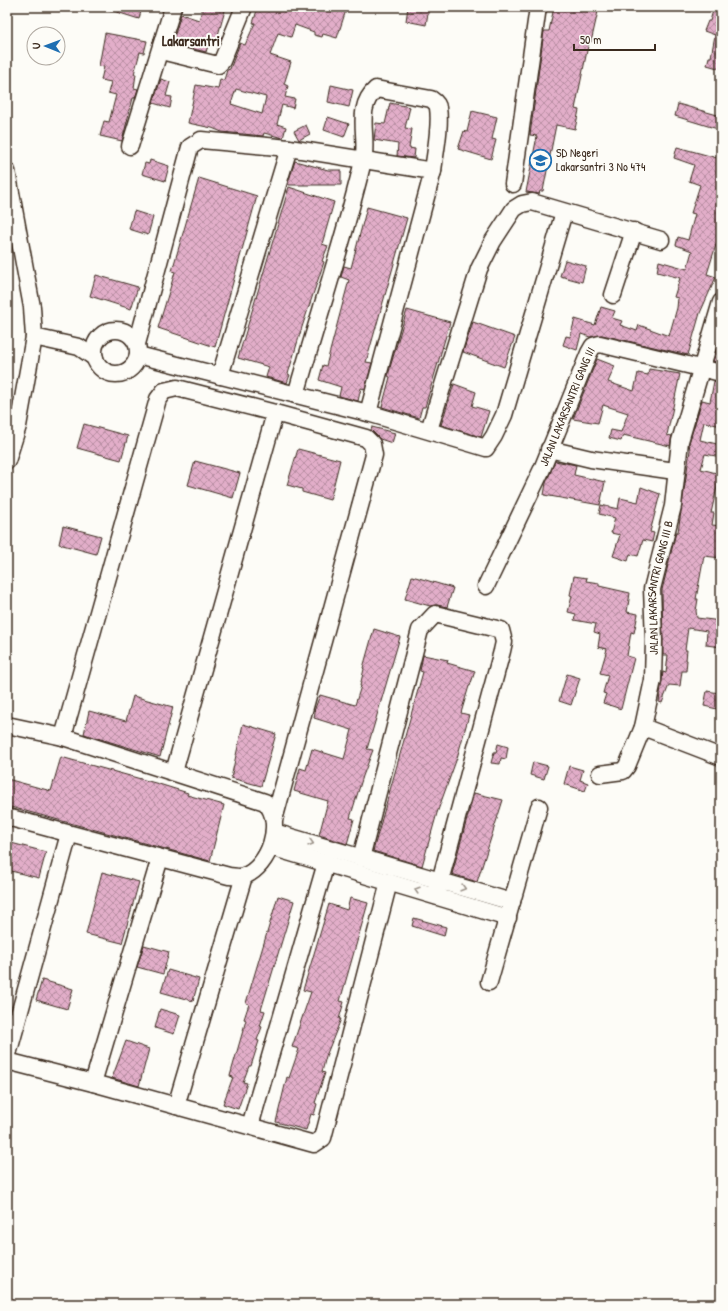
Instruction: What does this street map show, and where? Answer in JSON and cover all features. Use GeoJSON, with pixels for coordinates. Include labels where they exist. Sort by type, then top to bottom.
{"type":"FeatureCollection","features":[{"type":"Feature","properties":{"kind":"street"},"geometry":{"type":"LineString","coordinates":[[130,146],[161,51],[173,7]]}},
{"type":"Feature","properties":{"kind":"street"},"geometry":{"type":"LineString","coordinates":[[161,51],[218,65],[222,61],[244,7]]}},
{"type":"Feature","properties":{"kind":"street"},"geometry":{"type":"LineString","coordinates":[[513,184],[538,7]]}},
{"type":"Feature","properties":{"kind":"street"},"geometry":{"type":"LineString","coordinates":[[296,395],[364,159],[364,105],[368,96],[376,89],[406,93],[431,99],[438,108],[433,171],[368,414]]}},
{"type":"Feature","properties":{"kind":"street"},"geometry":{"type":"LineString","coordinates":[[433,171],[289,148],[201,140],[190,147],[137,349],[134,365],[129,370],[116,374],[103,369],[96,351],[100,337],[113,330],[127,332],[137,349],[220,376],[429,430],[488,448],[504,415],[564,212]]}},
{"type":"Feature","properties":{"kind":"street"},"geometry":{"type":"LineString","coordinates":[[220,376],[289,148]]}},
{"type":"Feature","properties":{"kind":"street"},"geometry":{"type":"LineString","coordinates":[[7,172],[32,307],[34,337],[18,426],[7,461]]}},
{"type":"Feature","properties":{"kind":"street"},"geometry":{"type":"LineString","coordinates":[[429,430],[479,269],[493,241],[514,210],[522,204],[532,202],[661,240]]}},
{"type":"Feature","properties":{"kind":"street"},"geometry":{"type":"LineString","coordinates":[[614,294],[634,231]]}},
{"type":"Feature","properties":{"kind":"street","name":"JALAN LAKARSANTRI GANG III B"},"geometry":{"type":"LineString","coordinates":[[600,774],[622,771],[627,766],[643,727],[653,680],[652,589],[673,506],[675,471],[687,415],[721,302]]}},
{"type":"Feature","properties":{"kind":"street"},"geometry":{"type":"LineString","coordinates":[[34,337],[96,351]]}},
{"type":"Feature","properties":{"kind":"street","name":"JALAN LAKARSANTRI GANG III"},"geometry":{"type":"LineString","coordinates":[[486,586],[542,469],[593,346],[600,344],[721,373]]}},
{"type":"Feature","properties":{"kind":"street"},"geometry":{"type":"LineString","coordinates":[[7,817],[229,876],[244,876],[259,866],[273,833],[374,455],[372,444],[366,438],[177,388],[164,391],[158,399],[63,737]]}},
{"type":"Feature","properties":{"kind":"street"},"geometry":{"type":"LineString","coordinates":[[174,772],[275,413]]}},
{"type":"Feature","properties":{"kind":"street"},"geometry":{"type":"LineString","coordinates":[[549,449],[591,459],[675,471]]}},
{"type":"Feature","properties":{"kind":"street"},"geometry":{"type":"LineString","coordinates":[[361,858],[420,630],[434,614],[500,630],[504,642],[502,651],[437,888]]}},
{"type":"Feature","properties":{"kind":"street"},"geometry":{"type":"LineString","coordinates":[[7,725],[63,737],[265,802],[271,808],[273,833]]}},
{"type":"Feature","properties":{"kind":"street"},"geometry":{"type":"LineString","coordinates":[[643,727],[721,757]]}},
{"type":"Feature","properties":{"kind":"street"},"geometry":{"type":"LineString","coordinates":[[489,982],[539,807]]}},
{"type":"Feature","properties":{"kind":"street"},"geometry":{"type":"LineString","coordinates":[[273,833],[361,858],[508,918]]}},
{"type":"Feature","properties":{"kind":"street"},"geometry":{"type":"LineString","coordinates":[[273,833],[326,863],[389,882],[437,888],[512,902]]}},
{"type":"Feature","properties":{"kind":"street"},"geometry":{"type":"LineString","coordinates":[[7,1058],[68,834]]}},
{"type":"Feature","properties":{"kind":"street"},"geometry":{"type":"LineString","coordinates":[[93,1083],[160,858]]}},
{"type":"Feature","properties":{"kind":"street"},"geometry":{"type":"LineString","coordinates":[[250,1126],[326,863]]}},
{"type":"Feature","properties":{"kind":"street"},"geometry":{"type":"LineString","coordinates":[[176,1106],[244,876]]}},
{"type":"Feature","properties":{"kind":"street"},"geometry":{"type":"LineString","coordinates":[[7,1061],[93,1083],[314,1144],[323,1138],[389,882]]}},
{"type":"Feature","properties":{"kind":"building"},"geometry":{"type":"Polygon","coordinates":[[[108,7],[142,7],[139,19],[107,9],[108,7]]]}},
{"type":"Feature","properties":{"kind":"building"},"geometry":{"type":"Polygon","coordinates":[[[203,7],[226,7],[218,35],[222,37],[219,44],[210,40],[206,52],[172,44],[181,14],[199,20],[203,7]]]}},
{"type":"Feature","properties":{"kind":"building"},"geometry":{"type":"Polygon","coordinates":[[[258,7],[347,7],[337,38],[323,34],[322,37],[314,35],[314,32],[295,25],[291,37],[278,33],[270,55],[291,62],[284,84],[288,86],[285,97],[295,99],[293,108],[282,105],[277,124],[286,127],[283,138],[264,133],[263,136],[222,132],[212,128],[188,123],[196,85],[218,89],[220,79],[224,80],[227,70],[230,69],[240,43],[245,45],[255,23],[253,23],[258,7]],[[236,89],[231,104],[262,114],[266,97],[236,89]]]}},
{"type":"Feature","properties":{"kind":"building"},"geometry":{"type":"Polygon","coordinates":[[[408,7],[429,7],[426,25],[406,21],[408,7]]]}},
{"type":"Feature","properties":{"kind":"building"},"geometry":{"type":"Polygon","coordinates":[[[554,7],[599,7],[591,42],[589,41],[575,109],[579,110],[575,129],[556,125],[543,191],[540,191],[539,194],[526,192],[537,136],[530,135],[544,31],[549,31],[554,7]]]}},
{"type":"Feature","properties":{"kind":"building"},"geometry":{"type":"Polygon","coordinates":[[[714,7],[721,7],[721,69],[707,65],[709,57],[711,57],[715,35],[704,31],[708,21],[710,21],[714,7]]]}},
{"type":"Feature","properties":{"kind":"building"},"geometry":{"type":"Polygon","coordinates":[[[105,33],[147,41],[144,53],[140,52],[134,74],[136,74],[134,88],[138,89],[135,98],[133,98],[122,141],[100,136],[104,121],[109,122],[116,95],[108,93],[111,82],[101,80],[104,67],[99,66],[105,33]]]}},
{"type":"Feature","properties":{"kind":"building"},"geometry":{"type":"Polygon","coordinates":[[[161,79],[170,82],[166,96],[172,97],[170,108],[153,103],[161,79]]]}},
{"type":"Feature","properties":{"kind":"building"},"geometry":{"type":"Polygon","coordinates":[[[331,85],[353,90],[349,107],[328,102],[331,85]]]}},
{"type":"Feature","properties":{"kind":"building"},"geometry":{"type":"Polygon","coordinates":[[[390,103],[410,107],[405,128],[412,129],[409,148],[415,149],[414,158],[397,156],[398,144],[374,140],[376,123],[385,124],[390,103]]]}},
{"type":"Feature","properties":{"kind":"building"},"geometry":{"type":"Polygon","coordinates":[[[678,104],[721,116],[721,130],[675,116],[678,104]]]}},
{"type":"Feature","properties":{"kind":"building"},"geometry":{"type":"Polygon","coordinates":[[[472,111],[497,117],[492,139],[496,140],[491,159],[458,149],[464,131],[467,132],[472,111]]]}},
{"type":"Feature","properties":{"kind":"building"},"geometry":{"type":"Polygon","coordinates":[[[328,117],[349,124],[344,137],[324,130],[328,117]]]}},
{"type":"Feature","properties":{"kind":"building"},"geometry":{"type":"Polygon","coordinates":[[[306,125],[310,134],[299,140],[294,131],[306,125]]]}},
{"type":"Feature","properties":{"kind":"building"},"geometry":{"type":"Polygon","coordinates":[[[677,147],[721,159],[721,247],[716,245],[707,274],[716,277],[700,313],[688,355],[602,335],[590,337],[581,334],[577,350],[563,345],[566,336],[570,337],[575,319],[595,325],[601,307],[615,311],[612,318],[622,321],[620,325],[637,331],[639,325],[669,336],[677,308],[678,298],[674,297],[680,278],[657,272],[659,261],[687,269],[692,251],[676,245],[678,237],[688,240],[695,214],[691,213],[700,185],[689,181],[694,165],[674,158],[677,147]]]}},
{"type":"Feature","properties":{"kind":"building"},"geometry":{"type":"Polygon","coordinates":[[[150,160],[169,166],[165,181],[142,174],[145,163],[149,164],[150,160]]]}},
{"type":"Feature","properties":{"kind":"building"},"geometry":{"type":"Polygon","coordinates":[[[295,161],[328,170],[341,170],[341,185],[289,185],[288,183],[295,161]]]}},
{"type":"Feature","properties":{"kind":"building"},"geometry":{"type":"Polygon","coordinates":[[[199,178],[257,196],[215,347],[158,328],[175,272],[172,271],[199,178]]]}},
{"type":"Feature","properties":{"kind":"building"},"geometry":{"type":"Polygon","coordinates":[[[289,187],[334,202],[322,244],[328,246],[322,261],[324,262],[302,327],[288,374],[290,375],[287,383],[266,377],[269,367],[238,358],[289,187]]]}},
{"type":"Feature","properties":{"kind":"building"},"geometry":{"type":"Polygon","coordinates":[[[367,207],[407,218],[366,362],[372,363],[365,389],[361,388],[358,401],[339,396],[341,387],[319,380],[323,365],[326,366],[349,280],[341,277],[344,266],[351,268],[367,207]]]}},
{"type":"Feature","properties":{"kind":"building"},"geometry":{"type":"Polygon","coordinates":[[[134,211],[153,217],[148,235],[129,229],[134,211]]]}},
{"type":"Feature","properties":{"kind":"building"},"geometry":{"type":"Polygon","coordinates":[[[565,260],[586,266],[582,282],[560,276],[565,260]]]}},
{"type":"Feature","properties":{"kind":"building"},"geometry":{"type":"Polygon","coordinates":[[[96,275],[138,287],[131,309],[90,296],[96,275]]]}},
{"type":"Feature","properties":{"kind":"building"},"geometry":{"type":"Polygon","coordinates":[[[407,310],[450,322],[425,407],[422,407],[419,418],[382,407],[390,377],[388,376],[391,364],[407,310]]]}},
{"type":"Feature","properties":{"kind":"building"},"geometry":{"type":"Polygon","coordinates":[[[473,322],[515,337],[504,367],[463,352],[473,322]]]}},
{"type":"Feature","properties":{"kind":"building"},"geometry":{"type":"Polygon","coordinates":[[[718,347],[721,347],[718,363],[713,361],[718,347]]]}},
{"type":"Feature","properties":{"kind":"building"},"geometry":{"type":"Polygon","coordinates":[[[597,359],[615,366],[608,382],[634,391],[638,373],[648,375],[649,369],[680,374],[667,435],[672,436],[670,446],[623,435],[621,441],[609,438],[611,430],[621,432],[628,413],[603,405],[598,423],[573,419],[597,359]]]}},
{"type":"Feature","properties":{"kind":"building"},"geometry":{"type":"Polygon","coordinates":[[[714,381],[721,382],[721,426],[704,422],[700,440],[721,445],[721,457],[705,454],[701,469],[720,474],[711,513],[714,513],[712,525],[721,526],[721,558],[704,556],[696,599],[698,599],[696,611],[697,618],[721,621],[721,647],[706,645],[707,631],[688,628],[685,650],[687,650],[686,671],[682,671],[680,686],[669,685],[662,703],[659,702],[663,672],[666,673],[668,655],[663,655],[662,590],[676,532],[678,532],[690,450],[689,443],[702,400],[710,402],[714,381]]]}},
{"type":"Feature","properties":{"kind":"building"},"geometry":{"type":"Polygon","coordinates":[[[454,384],[476,392],[472,406],[489,411],[481,437],[441,425],[454,384]]]}},
{"type":"Feature","properties":{"kind":"building"},"geometry":{"type":"Polygon","coordinates":[[[84,424],[128,436],[121,460],[77,448],[84,424]]]}},
{"type":"Feature","properties":{"kind":"building"},"geometry":{"type":"Polygon","coordinates":[[[372,427],[395,433],[392,443],[380,439],[371,430],[372,427]]]}},
{"type":"Feature","properties":{"kind":"building"},"geometry":{"type":"Polygon","coordinates":[[[298,449],[340,460],[330,500],[302,492],[302,489],[287,485],[298,449]]]}},
{"type":"Feature","properties":{"kind":"building"},"geometry":{"type":"Polygon","coordinates":[[[195,461],[240,473],[233,498],[188,485],[195,461]]]}},
{"type":"Feature","properties":{"kind":"building"},"geometry":{"type":"Polygon","coordinates":[[[555,461],[576,465],[574,475],[605,482],[600,505],[544,495],[546,483],[555,461]]]}},
{"type":"Feature","properties":{"kind":"building"},"geometry":{"type":"Polygon","coordinates":[[[641,487],[660,494],[650,532],[654,533],[652,542],[643,540],[638,556],[630,554],[628,561],[613,556],[620,535],[611,533],[615,518],[599,514],[601,505],[618,509],[620,498],[638,502],[641,487]]]}},
{"type":"Feature","properties":{"kind":"building"},"geometry":{"type":"Polygon","coordinates":[[[63,526],[101,536],[96,554],[59,544],[63,526]]]}},
{"type":"Feature","properties":{"kind":"building"},"geometry":{"type":"Polygon","coordinates":[[[412,576],[453,588],[447,607],[437,605],[430,606],[405,599],[412,576]]]}},
{"type":"Feature","properties":{"kind":"building"},"geometry":{"type":"Polygon","coordinates":[[[574,576],[587,578],[586,581],[599,583],[599,586],[630,593],[627,612],[638,614],[634,633],[631,632],[627,656],[634,658],[621,709],[603,703],[606,694],[603,693],[608,675],[600,673],[607,649],[598,647],[600,634],[594,632],[596,624],[574,620],[576,614],[568,612],[572,596],[570,595],[574,576]]]}},
{"type":"Feature","properties":{"kind":"building"},"geometry":{"type":"Polygon","coordinates":[[[374,629],[400,637],[367,749],[373,750],[350,818],[354,819],[347,844],[319,835],[328,801],[294,791],[300,768],[306,770],[312,749],[344,759],[352,730],[314,718],[314,711],[320,695],[355,705],[361,686],[363,668],[374,629]]]}},
{"type":"Feature","properties":{"kind":"building"},"geometry":{"type":"Polygon","coordinates":[[[423,655],[448,660],[447,663],[475,671],[461,713],[469,715],[457,758],[437,813],[422,866],[373,851],[423,672],[420,671],[423,655]]]}},
{"type":"Feature","properties":{"kind":"building"},"geometry":{"type":"Polygon","coordinates":[[[567,674],[580,678],[571,705],[559,701],[567,674]]]}},
{"type":"Feature","properties":{"kind":"building"},"geometry":{"type":"Polygon","coordinates":[[[707,691],[719,693],[717,709],[704,706],[707,691]]]}},
{"type":"Feature","properties":{"kind":"building"},"geometry":{"type":"Polygon","coordinates":[[[133,696],[173,707],[160,757],[84,734],[89,711],[126,721],[133,696]]]}},
{"type":"Feature","properties":{"kind":"building"},"geometry":{"type":"Polygon","coordinates":[[[243,724],[276,734],[261,786],[231,778],[243,724]]]}},
{"type":"Feature","properties":{"kind":"building"},"geometry":{"type":"Polygon","coordinates":[[[498,744],[508,747],[506,759],[501,758],[500,764],[491,763],[494,752],[496,752],[498,744]]]}},
{"type":"Feature","properties":{"kind":"building"},"geometry":{"type":"Polygon","coordinates":[[[61,757],[159,784],[188,793],[187,795],[224,805],[210,861],[7,806],[7,779],[51,791],[61,757]]]}},
{"type":"Feature","properties":{"kind":"building"},"geometry":{"type":"Polygon","coordinates":[[[533,762],[548,766],[544,779],[530,775],[533,762]]]}},
{"type":"Feature","properties":{"kind":"building"},"geometry":{"type":"Polygon","coordinates":[[[569,766],[583,770],[580,780],[588,783],[585,791],[564,784],[569,766]]]}},
{"type":"Feature","properties":{"kind":"building"},"geometry":{"type":"Polygon","coordinates":[[[474,793],[503,800],[477,882],[452,874],[474,793]]]}},
{"type":"Feature","properties":{"kind":"building"},"geometry":{"type":"Polygon","coordinates":[[[11,843],[46,852],[39,878],[7,870],[7,859],[11,843]]]}},
{"type":"Feature","properties":{"kind":"building"},"geometry":{"type":"Polygon","coordinates":[[[102,872],[139,882],[122,943],[86,934],[102,872]]]}},
{"type":"Feature","properties":{"kind":"building"},"geometry":{"type":"Polygon","coordinates":[[[278,896],[294,901],[261,1010],[265,1011],[260,1026],[262,1027],[257,1040],[259,1041],[251,1066],[249,1066],[243,1082],[247,1083],[238,1109],[223,1104],[233,1077],[230,1076],[246,1020],[244,1019],[249,1004],[246,1003],[278,896]]]}},
{"type":"Feature","properties":{"kind":"building"},"geometry":{"type":"Polygon","coordinates":[[[350,898],[368,903],[340,1001],[344,1002],[339,1019],[341,1019],[326,1056],[322,1072],[325,1073],[315,1103],[317,1104],[314,1115],[311,1114],[306,1130],[276,1122],[287,1077],[289,1078],[299,1049],[292,1047],[311,992],[303,990],[329,904],[347,910],[350,898]]]}},
{"type":"Feature","properties":{"kind":"building"},"geometry":{"type":"Polygon","coordinates":[[[414,918],[446,927],[444,936],[412,926],[414,918]]]}},
{"type":"Feature","properties":{"kind":"building"},"geometry":{"type":"Polygon","coordinates":[[[144,945],[169,952],[163,974],[137,967],[144,945]]]}},
{"type":"Feature","properties":{"kind":"building"},"geometry":{"type":"Polygon","coordinates":[[[168,970],[199,979],[193,1001],[161,992],[168,970]]]}},
{"type":"Feature","properties":{"kind":"building"},"geometry":{"type":"Polygon","coordinates":[[[42,980],[73,989],[67,1009],[36,1000],[42,980]]]}},
{"type":"Feature","properties":{"kind":"building"},"geometry":{"type":"Polygon","coordinates":[[[160,1009],[180,1015],[174,1034],[155,1028],[160,1009]]]}},
{"type":"Feature","properties":{"kind":"building"},"geometry":{"type":"Polygon","coordinates":[[[126,1041],[149,1049],[139,1086],[112,1078],[126,1041]]]}},
{"type":"Feature","properties":{"kind":"place","name":"SD Negeri Lakarsantri 3 No 474"},"geometry":{"type":"Point","coordinates":[541,160]}},
{"type":"Feature","properties":{"kind":"district","name":"Lakarsantri"},"geometry":{"type":"Point","coordinates":[191,41]}}]}
